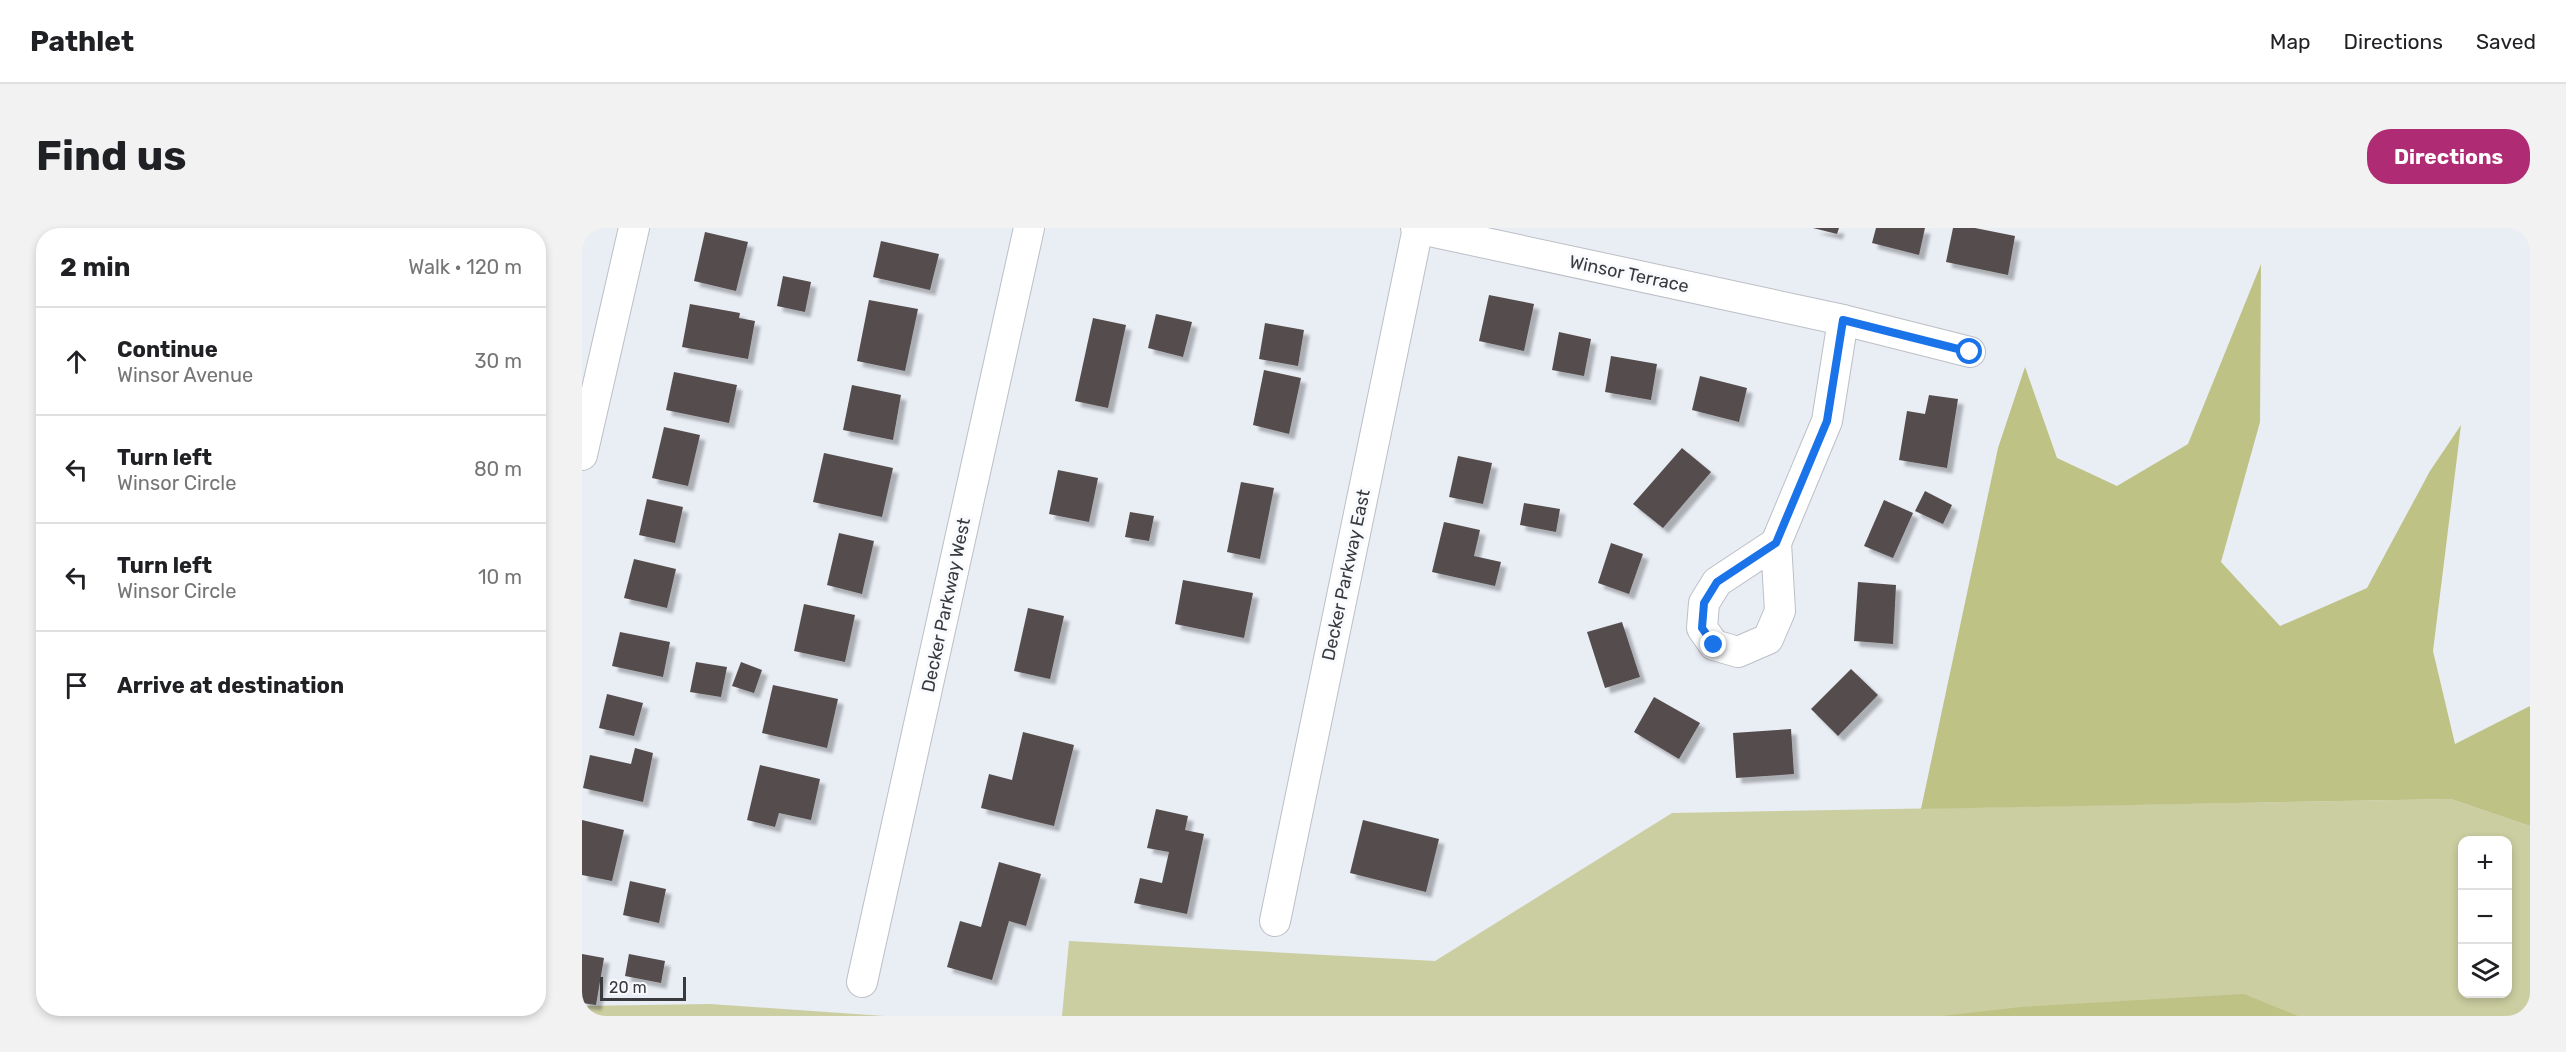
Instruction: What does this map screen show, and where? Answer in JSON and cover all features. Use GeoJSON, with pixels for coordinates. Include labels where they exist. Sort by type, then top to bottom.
{"type":"FeatureCollection","features":[{"type":"Feature","properties":{"kind":"street"},"geometry":{"type":"LineString","coordinates":[[582,455],[634,228]]}},
{"type":"Feature","properties":{"kind":"street","name":"Decker Parkway West"},"geometry":{"type":"LineString","coordinates":[[862,982],[1029,228]]}},
{"type":"Feature","properties":{"kind":"street","name":"Winsor Terrace"},"geometry":{"type":"LineString","coordinates":[[1417,228],[1843,320],[1970,352]]}},
{"type":"Feature","properties":{"kind":"street","name":"Decker Parkway East"},"geometry":{"type":"LineString","coordinates":[[1275,921],[1417,228]]}},
{"type":"Feature","properties":{"kind":"street"},"geometry":{"type":"LineString","coordinates":[[1776,543],[1827,421],[1843,320]]}},
{"type":"Feature","properties":{"kind":"green space"},"geometry":{"type":"Polygon","coordinates":[[[2261,264],[2260,422],[2221,562],[2280,626],[2367,588],[2430,471],[2461,425],[2433,651],[2455,744],[2530,706],[2530,826],[2451,799],[1921,809],[1998,448],[2025,367],[2057,458],[2117,486],[2188,444],[2261,264]]]}},
{"type":"Feature","properties":{"kind":"green space"},"geometry":{"type":"Polygon","coordinates":[[[2451,799],[2530,826],[2530,1016],[1062,1016],[1069,941],[1435,961],[1672,813],[2451,799]]]}},
{"type":"Feature","properties":{"kind":"green space"},"geometry":{"type":"Polygon","coordinates":[[[2244,994],[2298,1016],[1942,1016],[2021,1007],[2244,994]]]}},
{"type":"Feature","properties":{"kind":"green space"},"geometry":{"type":"Polygon","coordinates":[[[710,1004],[884,1016],[582,1016],[582,1006],[710,1004]]]}},
{"type":"Feature","properties":{"kind":"building"},"geometry":{"type":"Polygon","coordinates":[[[1813,228],[1839,228],[1837,234],[1813,228]]]}},
{"type":"Feature","properties":{"kind":"building"},"geometry":{"type":"Polygon","coordinates":[[[1876,228],[1925,228],[1919,255],[1872,243],[1876,228]]]}},
{"type":"Feature","properties":{"kind":"building"},"geometry":{"type":"Polygon","coordinates":[[[1953,228],[1975,228],[2015,236],[2008,275],[1946,262],[1953,228]]]}},
{"type":"Feature","properties":{"kind":"building"},"geometry":{"type":"Polygon","coordinates":[[[705,232],[748,242],[736,291],[694,281],[705,232]]]}},
{"type":"Feature","properties":{"kind":"building"},"geometry":{"type":"Polygon","coordinates":[[[881,241],[939,254],[930,290],[873,277],[881,241]]]}},
{"type":"Feature","properties":{"kind":"building"},"geometry":{"type":"Polygon","coordinates":[[[783,276],[811,282],[805,312],[777,306],[783,276]]]}},
{"type":"Feature","properties":{"kind":"building"},"geometry":{"type":"Polygon","coordinates":[[[1489,295],[1534,304],[1524,351],[1479,341],[1489,295]]]}},
{"type":"Feature","properties":{"kind":"building"},"geometry":{"type":"Polygon","coordinates":[[[869,300],[918,309],[905,371],[857,361],[869,300]]]}},
{"type":"Feature","properties":{"kind":"building"},"geometry":{"type":"Polygon","coordinates":[[[690,304],[740,313],[739,318],[755,321],[748,359],[682,347],[690,304]]]}},
{"type":"Feature","properties":{"kind":"building"},"geometry":{"type":"Polygon","coordinates":[[[1156,314],[1192,322],[1183,357],[1148,348],[1156,314]]]}},
{"type":"Feature","properties":{"kind":"building"},"geometry":{"type":"Polygon","coordinates":[[[1093,318],[1126,325],[1108,408],[1075,401],[1093,318]]]}},
{"type":"Feature","properties":{"kind":"building"},"geometry":{"type":"Polygon","coordinates":[[[1265,323],[1304,330],[1298,366],[1259,359],[1265,323]]]}},
{"type":"Feature","properties":{"kind":"building"},"geometry":{"type":"Polygon","coordinates":[[[1559,332],[1591,339],[1584,376],[1552,370],[1559,332]]]}},
{"type":"Feature","properties":{"kind":"building"},"geometry":{"type":"Polygon","coordinates":[[[1611,356],[1657,364],[1651,400],[1605,392],[1611,356]]]}},
{"type":"Feature","properties":{"kind":"building"},"geometry":{"type":"Polygon","coordinates":[[[1264,370],[1301,378],[1289,434],[1253,425],[1264,370]]]}},
{"type":"Feature","properties":{"kind":"building"},"geometry":{"type":"Polygon","coordinates":[[[674,372],[737,385],[729,423],[666,410],[674,372]]]}},
{"type":"Feature","properties":{"kind":"building"},"geometry":{"type":"Polygon","coordinates":[[[1700,376],[1747,388],[1739,422],[1692,410],[1700,376]]]}},
{"type":"Feature","properties":{"kind":"building"},"geometry":{"type":"Polygon","coordinates":[[[852,385],[901,395],[893,440],[843,430],[852,385]]]}},
{"type":"Feature","properties":{"kind":"building"},"geometry":{"type":"Polygon","coordinates":[[[1929,395],[1958,399],[1947,468],[1899,460],[1907,411],[1925,414],[1929,395]]]}},
{"type":"Feature","properties":{"kind":"building"},"geometry":{"type":"Polygon","coordinates":[[[664,427],[700,435],[688,486],[652,478],[664,427]]]}},
{"type":"Feature","properties":{"kind":"building"},"geometry":{"type":"Polygon","coordinates":[[[1682,448],[1711,472],[1663,528],[1633,504],[1682,448]]]}},
{"type":"Feature","properties":{"kind":"building"},"geometry":{"type":"Polygon","coordinates":[[[824,453],[893,468],[882,517],[813,502],[824,453]]]}},
{"type":"Feature","properties":{"kind":"building"},"geometry":{"type":"Polygon","coordinates":[[[1458,456],[1492,463],[1483,504],[1449,497],[1458,456]]]}},
{"type":"Feature","properties":{"kind":"building"},"geometry":{"type":"Polygon","coordinates":[[[1058,470],[1098,478],[1089,522],[1049,514],[1058,470]]]}},
{"type":"Feature","properties":{"kind":"building"},"geometry":{"type":"Polygon","coordinates":[[[1241,482],[1274,488],[1260,559],[1227,552],[1241,482]]]}},
{"type":"Feature","properties":{"kind":"building"},"geometry":{"type":"Polygon","coordinates":[[[1925,491],[1952,505],[1943,524],[1915,511],[1925,491]]]}},
{"type":"Feature","properties":{"kind":"building"},"geometry":{"type":"Polygon","coordinates":[[[647,499],[683,507],[675,543],[639,535],[647,499]]]}},
{"type":"Feature","properties":{"kind":"building"},"geometry":{"type":"Polygon","coordinates":[[[1884,500],[1913,513],[1893,558],[1864,546],[1884,500]]]}},
{"type":"Feature","properties":{"kind":"building"},"geometry":{"type":"Polygon","coordinates":[[[1524,503],[1560,509],[1556,532],[1520,525],[1524,503]]]}},
{"type":"Feature","properties":{"kind":"building"},"geometry":{"type":"Polygon","coordinates":[[[1130,512],[1154,516],[1149,541],[1125,537],[1130,512]]]}},
{"type":"Feature","properties":{"kind":"building"},"geometry":{"type":"Polygon","coordinates":[[[1444,522],[1480,530],[1474,556],[1501,562],[1495,586],[1432,572],[1444,522]]]}},
{"type":"Feature","properties":{"kind":"building"},"geometry":{"type":"Polygon","coordinates":[[[839,533],[874,541],[862,594],[827,585],[839,533]]]}},
{"type":"Feature","properties":{"kind":"building"},"geometry":{"type":"Polygon","coordinates":[[[1611,543],[1643,554],[1629,594],[1598,583],[1611,543]]]}},
{"type":"Feature","properties":{"kind":"building"},"geometry":{"type":"Polygon","coordinates":[[[634,559],[676,569],[667,608],[624,598],[634,559]]]}},
{"type":"Feature","properties":{"kind":"building"},"geometry":{"type":"Polygon","coordinates":[[[1183,580],[1253,593],[1244,638],[1175,624],[1183,580]]]}},
{"type":"Feature","properties":{"kind":"building"},"geometry":{"type":"Polygon","coordinates":[[[1858,582],[1896,585],[1893,644],[1854,641],[1858,582]]]}},
{"type":"Feature","properties":{"kind":"building"},"geometry":{"type":"Polygon","coordinates":[[[804,604],[855,615],[845,662],[794,651],[804,604]]]}},
{"type":"Feature","properties":{"kind":"building"},"geometry":{"type":"Polygon","coordinates":[[[1028,608],[1064,616],[1050,679],[1014,671],[1028,608]]]}},
{"type":"Feature","properties":{"kind":"building"},"geometry":{"type":"Polygon","coordinates":[[[1622,622],[1640,677],[1605,688],[1587,632],[1622,622]]]}},
{"type":"Feature","properties":{"kind":"building"},"geometry":{"type":"Polygon","coordinates":[[[620,632],[670,642],[663,677],[612,666],[620,632]]]}},
{"type":"Feature","properties":{"kind":"building"},"geometry":{"type":"Polygon","coordinates":[[[696,662],[727,667],[721,697],[690,692],[696,662]]]}},
{"type":"Feature","properties":{"kind":"building"},"geometry":{"type":"Polygon","coordinates":[[[741,662],[762,670],[754,693],[732,686],[741,662]]]}},
{"type":"Feature","properties":{"kind":"building"},"geometry":{"type":"Polygon","coordinates":[[[1851,669],[1878,695],[1838,736],[1811,709],[1851,669]]]}},
{"type":"Feature","properties":{"kind":"building"},"geometry":{"type":"Polygon","coordinates":[[[773,685],[838,699],[827,748],[762,733],[773,685]]]}},
{"type":"Feature","properties":{"kind":"building"},"geometry":{"type":"Polygon","coordinates":[[[607,694],[643,703],[634,736],[599,728],[607,694]]]}},
{"type":"Feature","properties":{"kind":"building"},"geometry":{"type":"Polygon","coordinates":[[[1654,697],[1700,723],[1679,759],[1634,732],[1654,697]]]}},
{"type":"Feature","properties":{"kind":"building"},"geometry":{"type":"Polygon","coordinates":[[[1791,729],[1794,774],[1736,778],[1733,733],[1791,729]]]}},
{"type":"Feature","properties":{"kind":"building"},"geometry":{"type":"Polygon","coordinates":[[[1023,732],[1074,745],[1054,826],[981,808],[989,774],[1012,780],[1023,732]]]}},
{"type":"Feature","properties":{"kind":"building"},"geometry":{"type":"Polygon","coordinates":[[[635,748],[653,753],[643,802],[583,788],[590,755],[631,764],[635,748]]]}},
{"type":"Feature","properties":{"kind":"building"},"geometry":{"type":"Polygon","coordinates":[[[760,765],[820,779],[811,820],[779,813],[775,827],[747,820],[760,765]]]}},
{"type":"Feature","properties":{"kind":"building"},"geometry":{"type":"Polygon","coordinates":[[[1156,809],[1188,816],[1185,830],[1204,834],[1187,914],[1134,903],[1140,878],[1162,883],[1169,852],[1147,848],[1156,809]]]}},
{"type":"Feature","properties":{"kind":"building"},"geometry":{"type":"Polygon","coordinates":[[[582,820],[624,830],[612,881],[582,875],[582,820]]]}},
{"type":"Feature","properties":{"kind":"building"},"geometry":{"type":"Polygon","coordinates":[[[1363,820],[1439,839],[1426,892],[1350,873],[1363,820]]]}},
{"type":"Feature","properties":{"kind":"building"},"geometry":{"type":"Polygon","coordinates":[[[999,862],[1041,874],[1026,926],[1009,921],[992,980],[947,967],[960,921],[981,927],[999,862]]]}},
{"type":"Feature","properties":{"kind":"building"},"geometry":{"type":"Polygon","coordinates":[[[630,881],[666,889],[659,923],[623,915],[630,881]]]}},
{"type":"Feature","properties":{"kind":"building"},"geometry":{"type":"Polygon","coordinates":[[[582,954],[604,958],[596,1005],[582,1003],[582,954]]]}},
{"type":"Feature","properties":{"kind":"building"},"geometry":{"type":"Polygon","coordinates":[[[629,954],[665,961],[661,983],[625,976],[629,954]]]}},
{"type":"Feature","properties":{"kind":"route"},"geometry":{"type":"LineString","coordinates":[[1714,645],[1702,628],[1704,603],[1717,582],[1776,543],[1827,421],[1843,320],[1970,352]]}}]}
